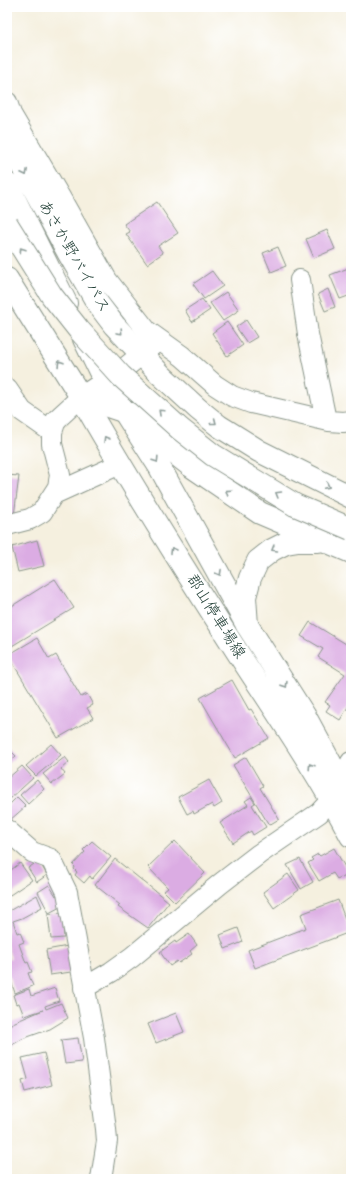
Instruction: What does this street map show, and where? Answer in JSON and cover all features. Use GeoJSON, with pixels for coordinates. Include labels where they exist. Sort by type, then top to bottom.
{"type":"FeatureCollection","features":[{"type":"Feature","properties":{"kind":"main road","name":"あさか野バイパス"},"geometry":{"type":"LineString","coordinates":[[7,138],[69,254],[98,304],[114,325],[161,375],[219,426],[259,451],[351,497]]}},
{"type":"Feature","properties":{"kind":"main road","name":"郡山停車場線"},"geometry":{"type":"LineString","coordinates":[[7,184],[104,380],[159,466],[247,624],[306,718],[341,794],[351,836]]}},
{"type":"Feature","properties":{"kind":"main road","name":"あさか野バイパス"},"geometry":{"type":"LineString","coordinates":[[7,224],[52,296],[79,330],[121,376],[180,429],[213,455],[295,505],[351,529]]}},
{"type":"Feature","properties":{"kind":"main road","name":"郡山停車場線"},"geometry":{"type":"LineString","coordinates":[[7,280],[81,397],[200,595],[341,794]]}},
{"type":"Feature","properties":{"kind":"main road"},"geometry":{"type":"LineString","coordinates":[[81,397],[123,411],[137,418],[163,444],[191,466],[260,513],[351,552]]}},
{"type":"Feature","properties":{"kind":"main road"},"geometry":{"type":"LineString","coordinates":[[247,624],[245,597],[250,578],[258,562],[272,550],[286,543],[298,541],[325,541]]}},
{"type":"Feature","properties":{"kind":"street"},"geometry":{"type":"LineString","coordinates":[[7,102],[12,114],[107,280],[147,331],[182,356],[215,385],[232,396],[251,403],[326,420],[343,422],[351,421]]}},
{"type":"Feature","properties":{"kind":"street"},"geometry":{"type":"LineString","coordinates":[[300,280],[308,334],[326,420]]}},
{"type":"Feature","properties":{"kind":"street"},"geometry":{"type":"LineString","coordinates":[[7,525],[30,519],[42,512],[58,487],[60,475],[52,444],[52,432],[56,420],[81,397],[126,366],[158,340]]}},
{"type":"Feature","properties":{"kind":"street"},"geometry":{"type":"LineString","coordinates":[[7,390],[22,412],[52,432]]}},
{"type":"Feature","properties":{"kind":"street"},"geometry":{"type":"LineString","coordinates":[[54,494],[120,464]]}},
{"type":"Feature","properties":{"kind":"street"},"geometry":{"type":"LineString","coordinates":[[84,988],[111,972],[132,957],[220,884],[319,813],[341,794],[346,769],[351,762]]}},
{"type":"Feature","properties":{"kind":"street"},"geometry":{"type":"LineString","coordinates":[[7,830],[32,852],[51,859],[67,892],[94,1038],[106,1129],[107,1141],[101,1179]]}},
{"type":"Feature","properties":{"kind":"building"},"geometry":{"type":"Polygon","coordinates":[[[157,202],[178,233],[158,246],[163,253],[147,264],[126,234],[130,232],[124,224],[157,202]]]}},
{"type":"Feature","properties":{"kind":"building"},"geometry":{"type":"Polygon","coordinates":[[[327,230],[335,249],[314,258],[306,239],[327,230]]]}},
{"type":"Feature","properties":{"kind":"building"},"geometry":{"type":"Polygon","coordinates":[[[278,247],[286,266],[271,272],[263,253],[278,247]]]}},
{"type":"Feature","properties":{"kind":"building"},"geometry":{"type":"Polygon","coordinates":[[[351,267],[351,295],[340,299],[330,275],[351,267]]]}},
{"type":"Feature","properties":{"kind":"building"},"geometry":{"type":"Polygon","coordinates":[[[212,271],[223,286],[204,299],[193,284],[212,271]]]}},
{"type":"Feature","properties":{"kind":"building"},"geometry":{"type":"Polygon","coordinates":[[[328,289],[335,307],[325,311],[318,294],[328,289]]]}},
{"type":"Feature","properties":{"kind":"building"},"geometry":{"type":"Polygon","coordinates":[[[226,292],[239,310],[223,321],[210,303],[226,292]]]}},
{"type":"Feature","properties":{"kind":"building"},"geometry":{"type":"Polygon","coordinates":[[[202,299],[210,310],[192,322],[185,310],[202,299]]]}},
{"type":"Feature","properties":{"kind":"building"},"geometry":{"type":"Polygon","coordinates":[[[246,320],[257,337],[247,343],[236,327],[246,320]]]}},
{"type":"Feature","properties":{"kind":"building"},"geometry":{"type":"Polygon","coordinates":[[[227,322],[243,345],[227,356],[212,333],[227,322]]]}},
{"type":"Feature","properties":{"kind":"building"},"geometry":{"type":"Polygon","coordinates":[[[7,475],[19,476],[14,516],[7,515],[7,475]]]}},
{"type":"Feature","properties":{"kind":"building"},"geometry":{"type":"Polygon","coordinates":[[[37,540],[44,566],[18,572],[12,547],[37,540]]]}},
{"type":"Feature","properties":{"kind":"building"},"geometry":{"type":"Polygon","coordinates":[[[7,559],[10,568],[7,569],[7,559]]]}},
{"type":"Feature","properties":{"kind":"building"},"geometry":{"type":"Polygon","coordinates":[[[55,579],[74,608],[7,649],[7,609],[55,579]]]}},
{"type":"Feature","properties":{"kind":"building"},"geometry":{"type":"Polygon","coordinates":[[[310,622],[351,647],[351,702],[340,720],[326,711],[330,705],[325,702],[345,674],[318,657],[323,649],[301,636],[310,622]]]}},
{"type":"Feature","properties":{"kind":"building"},"geometry":{"type":"Polygon","coordinates":[[[37,638],[49,659],[56,655],[81,697],[87,694],[93,705],[87,708],[93,718],[58,738],[8,655],[37,638]]]}},
{"type":"Feature","properties":{"kind":"building"},"geometry":{"type":"Polygon","coordinates":[[[232,680],[249,710],[251,709],[269,738],[235,758],[200,698],[232,680]]]}},
{"type":"Feature","properties":{"kind":"building"},"geometry":{"type":"Polygon","coordinates":[[[51,744],[61,755],[36,776],[26,766],[51,744]]]}},
{"type":"Feature","properties":{"kind":"building"},"geometry":{"type":"Polygon","coordinates":[[[7,747],[16,756],[7,764],[7,747]]]}},
{"type":"Feature","properties":{"kind":"building"},"geometry":{"type":"Polygon","coordinates":[[[65,757],[69,762],[61,769],[65,774],[52,784],[43,774],[65,757]]]}},
{"type":"Feature","properties":{"kind":"building"},"geometry":{"type":"Polygon","coordinates":[[[246,757],[263,786],[260,788],[279,819],[269,825],[233,765],[246,757]]]}},
{"type":"Feature","properties":{"kind":"building"},"geometry":{"type":"Polygon","coordinates":[[[22,766],[33,778],[10,799],[7,796],[7,779],[22,766]]]}},
{"type":"Feature","properties":{"kind":"building"},"geometry":{"type":"Polygon","coordinates":[[[37,780],[44,789],[28,804],[20,795],[37,780]]]}},
{"type":"Feature","properties":{"kind":"building"},"geometry":{"type":"Polygon","coordinates":[[[209,780],[222,803],[214,808],[212,804],[194,814],[193,811],[187,814],[178,797],[209,780]]]}},
{"type":"Feature","properties":{"kind":"building"},"geometry":{"type":"Polygon","coordinates":[[[17,797],[26,806],[9,821],[7,819],[7,807],[17,797]]]}},
{"type":"Feature","properties":{"kind":"building"},"geometry":{"type":"Polygon","coordinates":[[[251,797],[255,803],[252,805],[266,827],[253,835],[251,831],[233,843],[220,823],[248,805],[245,801],[251,797]]]}},
{"type":"Feature","properties":{"kind":"building"},"geometry":{"type":"Polygon","coordinates":[[[92,841],[111,857],[92,879],[90,876],[84,883],[75,875],[77,872],[73,865],[85,852],[83,850],[92,841]]]}},
{"type":"Feature","properties":{"kind":"building"},"geometry":{"type":"Polygon","coordinates":[[[175,841],[205,873],[175,902],[164,891],[168,888],[148,867],[175,841]]]}},
{"type":"Feature","properties":{"kind":"building"},"geometry":{"type":"Polygon","coordinates":[[[334,848],[349,874],[337,879],[333,873],[319,881],[308,863],[313,860],[311,858],[318,854],[320,856],[334,848]]]}},
{"type":"Feature","properties":{"kind":"building"},"geometry":{"type":"Polygon","coordinates":[[[115,859],[169,902],[148,928],[118,907],[120,905],[95,885],[115,859]]]}},
{"type":"Feature","properties":{"kind":"building"},"geometry":{"type":"Polygon","coordinates":[[[300,859],[313,882],[301,889],[287,865],[300,859]]]}},
{"type":"Feature","properties":{"kind":"building"},"geometry":{"type":"Polygon","coordinates":[[[39,861],[47,875],[37,882],[28,868],[39,861]]]}},
{"type":"Feature","properties":{"kind":"building"},"geometry":{"type":"Polygon","coordinates":[[[20,863],[32,880],[7,897],[7,867],[8,866],[11,870],[20,863]]]}},
{"type":"Feature","properties":{"kind":"building"},"geometry":{"type":"Polygon","coordinates":[[[288,874],[299,890],[274,908],[263,892],[288,874]]]}},
{"type":"Feature","properties":{"kind":"building"},"geometry":{"type":"Polygon","coordinates":[[[49,885],[64,905],[49,913],[38,892],[49,885]]]}},
{"type":"Feature","properties":{"kind":"building"},"geometry":{"type":"Polygon","coordinates":[[[37,895],[42,907],[22,918],[13,921],[17,933],[20,932],[24,942],[19,944],[26,963],[28,962],[32,972],[28,973],[33,986],[15,993],[7,970],[7,959],[11,958],[7,945],[7,912],[37,895]]]}},
{"type":"Feature","properties":{"kind":"building"},"geometry":{"type":"Polygon","coordinates":[[[338,900],[350,932],[255,968],[248,950],[306,928],[301,914],[338,900]]]}},
{"type":"Feature","properties":{"kind":"building"},"geometry":{"type":"Polygon","coordinates":[[[62,913],[64,938],[51,939],[48,914],[62,913]]]}},
{"type":"Feature","properties":{"kind":"building"},"geometry":{"type":"Polygon","coordinates":[[[238,928],[243,942],[225,949],[220,935],[238,928]]]}},
{"type":"Feature","properties":{"kind":"building"},"geometry":{"type":"Polygon","coordinates":[[[189,934],[197,945],[190,951],[192,954],[179,963],[177,961],[170,966],[160,952],[175,941],[176,943],[189,934]]]}},
{"type":"Feature","properties":{"kind":"building"},"geometry":{"type":"Polygon","coordinates":[[[68,946],[71,972],[50,975],[46,950],[68,946]]]}},
{"type":"Feature","properties":{"kind":"building"},"geometry":{"type":"Polygon","coordinates":[[[55,988],[59,1001],[45,1006],[46,1009],[61,1003],[68,1018],[50,1029],[22,1039],[7,1048],[7,1026],[43,1010],[24,1016],[19,1003],[16,1004],[13,995],[29,989],[31,996],[55,988]]]}},
{"type":"Feature","properties":{"kind":"building"},"geometry":{"type":"Polygon","coordinates":[[[176,1013],[184,1032],[156,1043],[148,1024],[176,1013]]]}},
{"type":"Feature","properties":{"kind":"building"},"geometry":{"type":"Polygon","coordinates":[[[78,1038],[82,1062],[65,1064],[61,1040],[78,1038]]]}},
{"type":"Feature","properties":{"kind":"building"},"geometry":{"type":"Polygon","coordinates":[[[44,1053],[52,1085],[25,1092],[22,1081],[28,1079],[22,1058],[44,1053]]]}}]}
